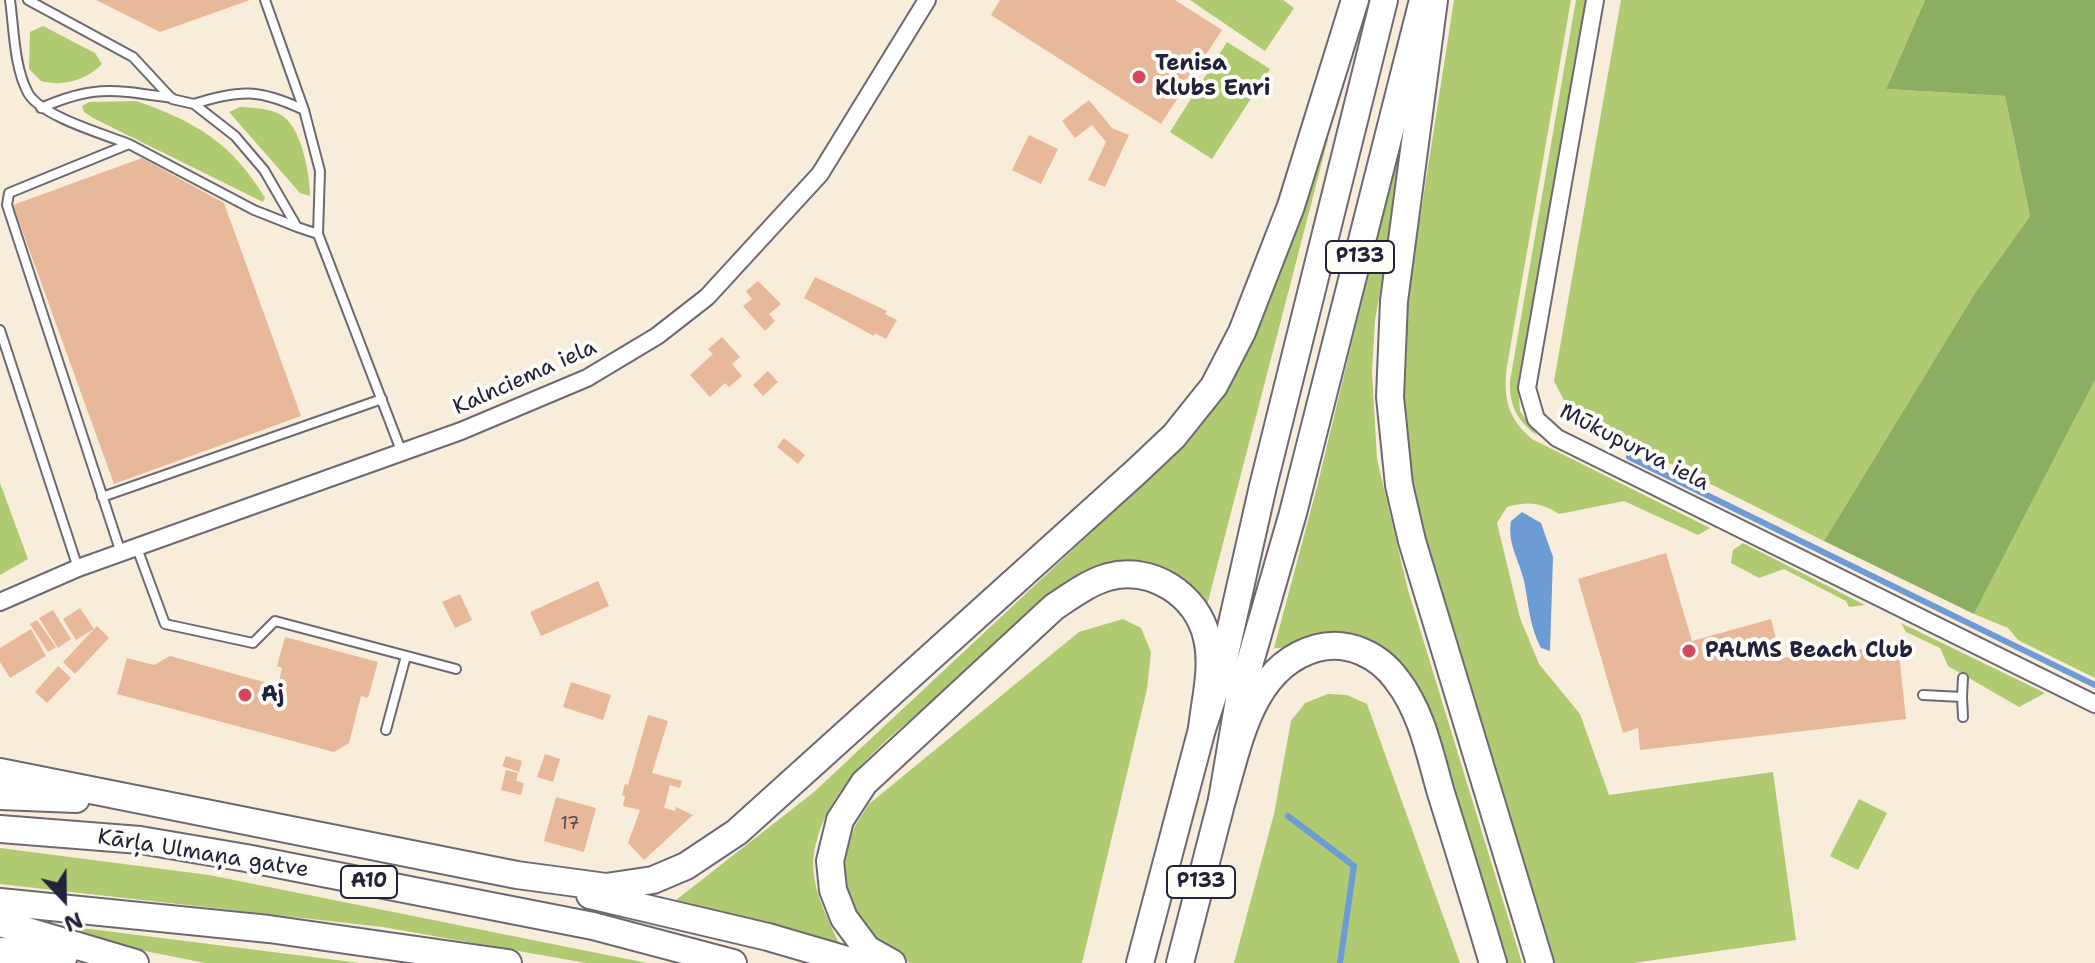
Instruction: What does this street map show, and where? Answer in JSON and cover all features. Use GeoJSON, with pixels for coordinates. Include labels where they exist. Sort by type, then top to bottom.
{"type":"FeatureCollection","features":[{"type":"Feature","properties":{"kind":"main road"},"geometry":{"type":"LineString","coordinates":[[517,875],[606,887],[653,880],[686,866],[715,848],[931,658],[1174,436],[1214,386],[1242,332],[1291,206],[1355,0]]}},
{"type":"Feature","properties":{"kind":"main road","name":"P133"},"geometry":{"type":"LineString","coordinates":[[1140,963],[1202,729],[1221,672],[1263,486],[1384,0]]}},
{"type":"Feature","properties":{"kind":"main road","name":"P133"},"geometry":{"type":"LineString","coordinates":[[1180,963],[1222,800],[1239,700],[1333,361],[1423,0]]}},
{"type":"Feature","properties":{"kind":"main road"},"geometry":{"type":"LineString","coordinates":[[1434,0],[1394,301],[1390,348],[1392,442],[1412,541],[1540,963]]}},
{"type":"Feature","properties":{"kind":"main road"},"geometry":{"type":"LineString","coordinates":[[892,963],[867,949],[844,918],[833,890],[830,861],[840,820],[864,783],[1054,607],[1090,584],[1111,576],[1151,577],[1183,596],[1207,637],[1209,673],[1202,729]]}},
{"type":"Feature","properties":{"kind":"main road"},"geometry":{"type":"LineString","coordinates":[[1222,800],[1247,716],[1273,674],[1291,659],[1325,646],[1343,645],[1369,655],[1391,672],[1413,707],[1493,963]]}},
{"type":"Feature","properties":{"kind":"main road"},"geometry":{"type":"LineString","coordinates":[[0,772],[517,875],[768,937],[857,963]]}},
{"type":"Feature","properties":{"kind":"main road"},"geometry":{"type":"LineString","coordinates":[[0,796],[163,805]]}},
{"type":"Feature","properties":{"kind":"main road","name":"Kārļa Ulmaņa gatve"},"geometry":{"type":"LineString","coordinates":[[0,829],[140,840],[231,855],[593,926],[733,963]]}},
{"type":"Feature","properties":{"kind":"main road"},"geometry":{"type":"LineString","coordinates":[[0,902],[285,931],[508,963]]}},
{"type":"Feature","properties":{"kind":"main road"},"geometry":{"type":"LineString","coordinates":[[0,923],[135,963]]}},
{"type":"Feature","properties":{"kind":"main road"},"geometry":{"type":"LineString","coordinates":[[0,951],[122,963]]}},
{"type":"Feature","properties":{"kind":"street","name":"Kalnciema iela"},"geometry":{"type":"LineString","coordinates":[[0,602],[78,568],[402,453],[587,378],[657,336],[707,297],[820,174],[927,0]]}},
{"type":"Feature","properties":{"kind":"street","name":"Mūkupurva iela"},"geometry":{"type":"LineString","coordinates":[[1595,0],[1527,388],[1536,419],[1557,438],[2095,704]]}},
{"type":"Feature","properties":{"kind":"lane"},"geometry":{"type":"LineString","coordinates":[[10,0],[21,75],[29,95],[41,108],[129,144],[254,210],[318,234]]}},
{"type":"Feature","properties":{"kind":"lane"},"geometry":{"type":"LineString","coordinates":[[28,0],[133,57],[172,99]]}},
{"type":"Feature","properties":{"kind":"lane"},"geometry":{"type":"LineString","coordinates":[[265,0],[304,110],[320,171],[318,234],[402,453]]}},
{"type":"Feature","properties":{"kind":"lane"},"geometry":{"type":"LineString","coordinates":[[41,108],[67,96],[103,88],[194,104],[235,136],[264,170],[297,227]]}},
{"type":"Feature","properties":{"kind":"lane"},"geometry":{"type":"LineString","coordinates":[[194,104],[232,92],[275,97],[304,110]]}},
{"type":"Feature","properties":{"kind":"lane"},"geometry":{"type":"LineString","coordinates":[[129,144],[19,187],[6,199],[102,497],[165,624],[253,643],[275,621],[456,669]]}},
{"type":"Feature","properties":{"kind":"lane"},"geometry":{"type":"LineString","coordinates":[[0,330],[78,568]]}},
{"type":"Feature","properties":{"kind":"lane"},"geometry":{"type":"LineString","coordinates":[[102,497],[382,399]]}},
{"type":"Feature","properties":{"kind":"lane"},"geometry":{"type":"LineString","coordinates":[[386,730],[406,656]]}},
{"type":"Feature","properties":{"kind":"lane"},"geometry":{"type":"LineString","coordinates":[[1963,678],[1963,717]]}},
{"type":"Feature","properties":{"kind":"lane"},"geometry":{"type":"LineString","coordinates":[[1923,695],[1962,697]]}},
{"type":"Feature","properties":{"kind":"green space"},"geometry":{"type":"Polygon","coordinates":[[[1190,0],[1283,0],[1294,8],[1265,51],[1190,0]]]}},
{"type":"Feature","properties":{"kind":"green space"},"geometry":{"type":"Polygon","coordinates":[[[1454,0],[1571,0],[1507,366],[1506,388],[1512,415],[1532,439],[1710,528],[1698,535],[1624,501],[1559,514],[1534,504],[1507,507],[1497,523],[1520,618],[1539,664],[1580,714],[1609,795],[1773,772],[1796,940],[1633,963],[1554,963],[1429,560],[1408,456],[1403,399],[1405,315],[1454,0]]]}},
{"type":"Feature","properties":{"kind":"green space"},"geometry":{"type":"Polygon","coordinates":[[[1576,0],[1586,0],[1518,384],[1520,411],[1538,436],[1516,413],[1510,381],[1576,0]]]}},
{"type":"Feature","properties":{"kind":"green space"},"geometry":{"type":"Polygon","coordinates":[[[1621,0],[1925,0],[1886,89],[2005,96],[2030,216],[1975,293],[1824,541],[1571,414],[1554,381],[1621,0]]]}},
{"type":"Feature","properties":{"kind":"green space"},"geometry":{"type":"Polygon","coordinates":[[[1925,0],[2095,0],[2095,380],[1974,614],[1824,541],[1975,293],[2030,216],[2005,96],[1886,89],[1925,0]]]}},
{"type":"Feature","properties":{"kind":"green space"},"geometry":{"type":"Polygon","coordinates":[[[43,26],[95,53],[102,64],[74,81],[41,81],[29,69],[30,32],[43,26]]]}},
{"type":"Feature","properties":{"kind":"green space"},"geometry":{"type":"Polygon","coordinates":[[[1227,42],[1270,69],[1212,159],[1170,132],[1227,42]]]}},
{"type":"Feature","properties":{"kind":"green space"},"geometry":{"type":"Polygon","coordinates":[[[136,101],[177,117],[211,137],[253,179],[265,198],[263,202],[93,118],[84,112],[82,106],[89,102],[136,101]]]}},
{"type":"Feature","properties":{"kind":"green space"},"geometry":{"type":"Polygon","coordinates":[[[240,107],[274,112],[290,124],[304,154],[310,196],[300,193],[229,112],[240,107]]]}},
{"type":"Feature","properties":{"kind":"green space"},"geometry":{"type":"Polygon","coordinates":[[[1323,136],[1328,139],[1207,605],[1172,573],[1154,565],[1115,565],[1080,575],[1045,598],[972,668],[883,743],[844,786],[829,810],[814,851],[813,866],[818,893],[840,946],[676,900],[814,792],[1174,455],[1213,404],[1323,136]]]}},
{"type":"Feature","properties":{"kind":"green space"},"geometry":{"type":"Polygon","coordinates":[[[1399,147],[1405,148],[1375,320],[1372,372],[1377,459],[1408,590],[1522,963],[1502,963],[1425,702],[1406,668],[1375,643],[1335,632],[1309,635],[1274,648],[1317,487],[1399,147]]]}},
{"type":"Feature","properties":{"kind":"green space"},"geometry":{"type":"Polygon","coordinates":[[[2095,380],[2095,678],[2018,640],[2008,628],[1974,614],[2095,380]]]}},
{"type":"Feature","properties":{"kind":"green space"},"geometry":{"type":"Polygon","coordinates":[[[0,483],[28,559],[0,575],[0,483]]]}},
{"type":"Feature","properties":{"kind":"green space"},"geometry":{"type":"Polygon","coordinates":[[[1743,543],[1865,605],[1849,607],[1846,601],[1784,569],[1759,578],[1731,563],[1733,550],[1743,543]]]}},
{"type":"Feature","properties":{"kind":"green space"},"geometry":{"type":"Polygon","coordinates":[[[1123,619],[1141,628],[1151,652],[1147,689],[1082,963],[910,963],[874,942],[862,927],[842,883],[844,856],[855,826],[869,804],[1079,632],[1123,619]]]}},
{"type":"Feature","properties":{"kind":"green space"},"geometry":{"type":"Polygon","coordinates":[[[1901,623],[2045,693],[2019,707],[1948,666],[1940,648],[1906,632],[1901,623]]]}},
{"type":"Feature","properties":{"kind":"green space"},"geometry":{"type":"Polygon","coordinates":[[[1328,694],[1347,695],[1367,704],[1460,963],[1234,963],[1274,814],[1291,721],[1305,703],[1328,694]]]}},
{"type":"Feature","properties":{"kind":"green space"},"geometry":{"type":"Polygon","coordinates":[[[1859,799],[1887,813],[1858,870],[1830,856],[1859,799]]]}},
{"type":"Feature","properties":{"kind":"green space"},"geometry":{"type":"Polygon","coordinates":[[[0,848],[209,875],[647,963],[586,963],[383,927],[0,884],[0,848]]]}},
{"type":"Feature","properties":{"kind":"green space"},"geometry":{"type":"Polygon","coordinates":[[[58,925],[360,963],[205,963],[55,933],[54,928],[58,925]]]}},
{"type":"Feature","properties":{"kind":"water"},"geometry":{"type":"Polygon","coordinates":[[[1522,512],[1541,523],[1553,557],[1550,651],[1541,648],[1534,631],[1524,581],[1512,544],[1511,521],[1522,512]]]}},
{"type":"Feature","properties":{"kind":"building"},"geometry":{"type":"Polygon","coordinates":[[[96,0],[250,0],[160,32],[96,0]]]}},
{"type":"Feature","properties":{"kind":"building","name":"Tenisa Klubs Enri"},"geometry":{"type":"Polygon","coordinates":[[[1000,0],[1175,0],[1222,30],[1161,124],[991,15],[1000,0]]]}},
{"type":"Feature","properties":{"kind":"building"},"geometry":{"type":"Polygon","coordinates":[[[1089,100],[1112,128],[1129,135],[1105,187],[1088,180],[1106,142],[1092,125],[1075,138],[1062,121],[1089,100]]]}},
{"type":"Feature","properties":{"kind":"building"},"geometry":{"type":"Polygon","coordinates":[[[1029,135],[1058,149],[1041,184],[1012,170],[1029,135]]]}},
{"type":"Feature","properties":{"kind":"building"},"geometry":{"type":"Polygon","coordinates":[[[142,158],[224,203],[301,416],[114,484],[13,205],[142,158]]]}},
{"type":"Feature","properties":{"kind":"building"},"geometry":{"type":"Polygon","coordinates":[[[815,277],[887,311],[885,314],[897,320],[886,339],[875,333],[874,336],[804,298],[815,277]]]}},
{"type":"Feature","properties":{"kind":"building"},"geometry":{"type":"Polygon","coordinates":[[[758,281],[781,304],[769,314],[775,321],[765,331],[743,306],[752,299],[746,291],[758,281]]]}},
{"type":"Feature","properties":{"kind":"building"},"geometry":{"type":"Polygon","coordinates":[[[722,337],[740,357],[732,364],[742,376],[729,387],[725,383],[710,397],[690,375],[713,354],[708,349],[722,337]]]}},
{"type":"Feature","properties":{"kind":"building"},"geometry":{"type":"Polygon","coordinates":[[[768,371],[778,382],[763,396],[753,385],[768,371]]]}},
{"type":"Feature","properties":{"kind":"building"},"geometry":{"type":"Polygon","coordinates":[[[784,438],[805,455],[798,464],[777,447],[784,438]]]}},
{"type":"Feature","properties":{"kind":"building","name":"PALMS Beach Club"},"geometry":{"type":"Polygon","coordinates":[[[1666,553],[1692,641],[1771,619],[1781,658],[1898,645],[1906,719],[1640,750],[1638,728],[1623,733],[1578,579],[1666,553]]]}},
{"type":"Feature","properties":{"kind":"building"},"geometry":{"type":"Polygon","coordinates":[[[598,581],[609,606],[541,636],[530,612],[598,581]]]}},
{"type":"Feature","properties":{"kind":"building"},"geometry":{"type":"Polygon","coordinates":[[[460,594],[472,620],[455,628],[442,602],[460,594]]]}},
{"type":"Feature","properties":{"kind":"building"},"geometry":{"type":"Polygon","coordinates":[[[80,608],[94,629],[76,640],[63,619],[80,608]]]}},
{"type":"Feature","properties":{"kind":"building"},"geometry":{"type":"Polygon","coordinates":[[[53,610],[71,639],[58,648],[39,618],[53,610]]]}},
{"type":"Feature","properties":{"kind":"building"},"geometry":{"type":"Polygon","coordinates":[[[37,620],[56,647],[48,652],[30,624],[37,620]]]}},
{"type":"Feature","properties":{"kind":"building"},"geometry":{"type":"Polygon","coordinates":[[[97,626],[109,638],[75,674],[63,662],[97,626]]]}},
{"type":"Feature","properties":{"kind":"building"},"geometry":{"type":"Polygon","coordinates":[[[31,629],[46,656],[10,678],[0,662],[0,648],[31,629]]]}},
{"type":"Feature","properties":{"kind":"building","name":"Aj"},"geometry":{"type":"Polygon","coordinates":[[[285,637],[378,662],[368,698],[361,696],[349,743],[334,752],[117,694],[127,658],[154,665],[170,656],[278,686],[282,668],[277,666],[285,637]]]}},
{"type":"Feature","properties":{"kind":"building"},"geometry":{"type":"Polygon","coordinates":[[[58,666],[71,678],[47,703],[35,692],[58,666]]]}},
{"type":"Feature","properties":{"kind":"building"},"geometry":{"type":"Polygon","coordinates":[[[571,682],[611,695],[603,720],[563,707],[571,682]]]}},
{"type":"Feature","properties":{"kind":"building"},"geometry":{"type":"Polygon","coordinates":[[[648,715],[668,721],[652,773],[682,781],[680,788],[670,785],[664,808],[675,811],[676,807],[693,815],[644,860],[628,843],[640,810],[623,806],[625,796],[622,795],[625,784],[628,785],[648,715]]]}},
{"type":"Feature","properties":{"kind":"building"},"geometry":{"type":"Polygon","coordinates":[[[545,754],[560,759],[553,782],[537,777],[545,754]]]}},
{"type":"Feature","properties":{"kind":"building"},"geometry":{"type":"Polygon","coordinates":[[[506,756],[522,761],[519,772],[502,766],[506,756]]]}},
{"type":"Feature","properties":{"kind":"building"},"geometry":{"type":"Polygon","coordinates":[[[506,770],[518,773],[516,781],[524,783],[521,795],[501,790],[506,770]]]}},
{"type":"Feature","properties":{"kind":"building"},"geometry":{"type":"Polygon","coordinates":[[[556,797],[596,808],[584,852],[544,841],[556,797]]]}},
{"type":"Feature","properties":{"kind":"waterway"},"geometry":{"type":"LineString","coordinates":[[1629,457],[2095,685]]}},
{"type":"Feature","properties":{"kind":"waterway"},"geometry":{"type":"LineString","coordinates":[[1288,816],[1354,866],[1340,963]]}},
{"type":"Feature","properties":{"kind":"place","name":"Tenisa Klubs Enri"},"geometry":{"type":"Point","coordinates":[1139,77]}},
{"type":"Feature","properties":{"kind":"place","name":"PALMS Beach Club"},"geometry":{"type":"Point","coordinates":[1689,651]}},
{"type":"Feature","properties":{"kind":"place","name":"Aj"},"geometry":{"type":"Point","coordinates":[245,695]}}]}
